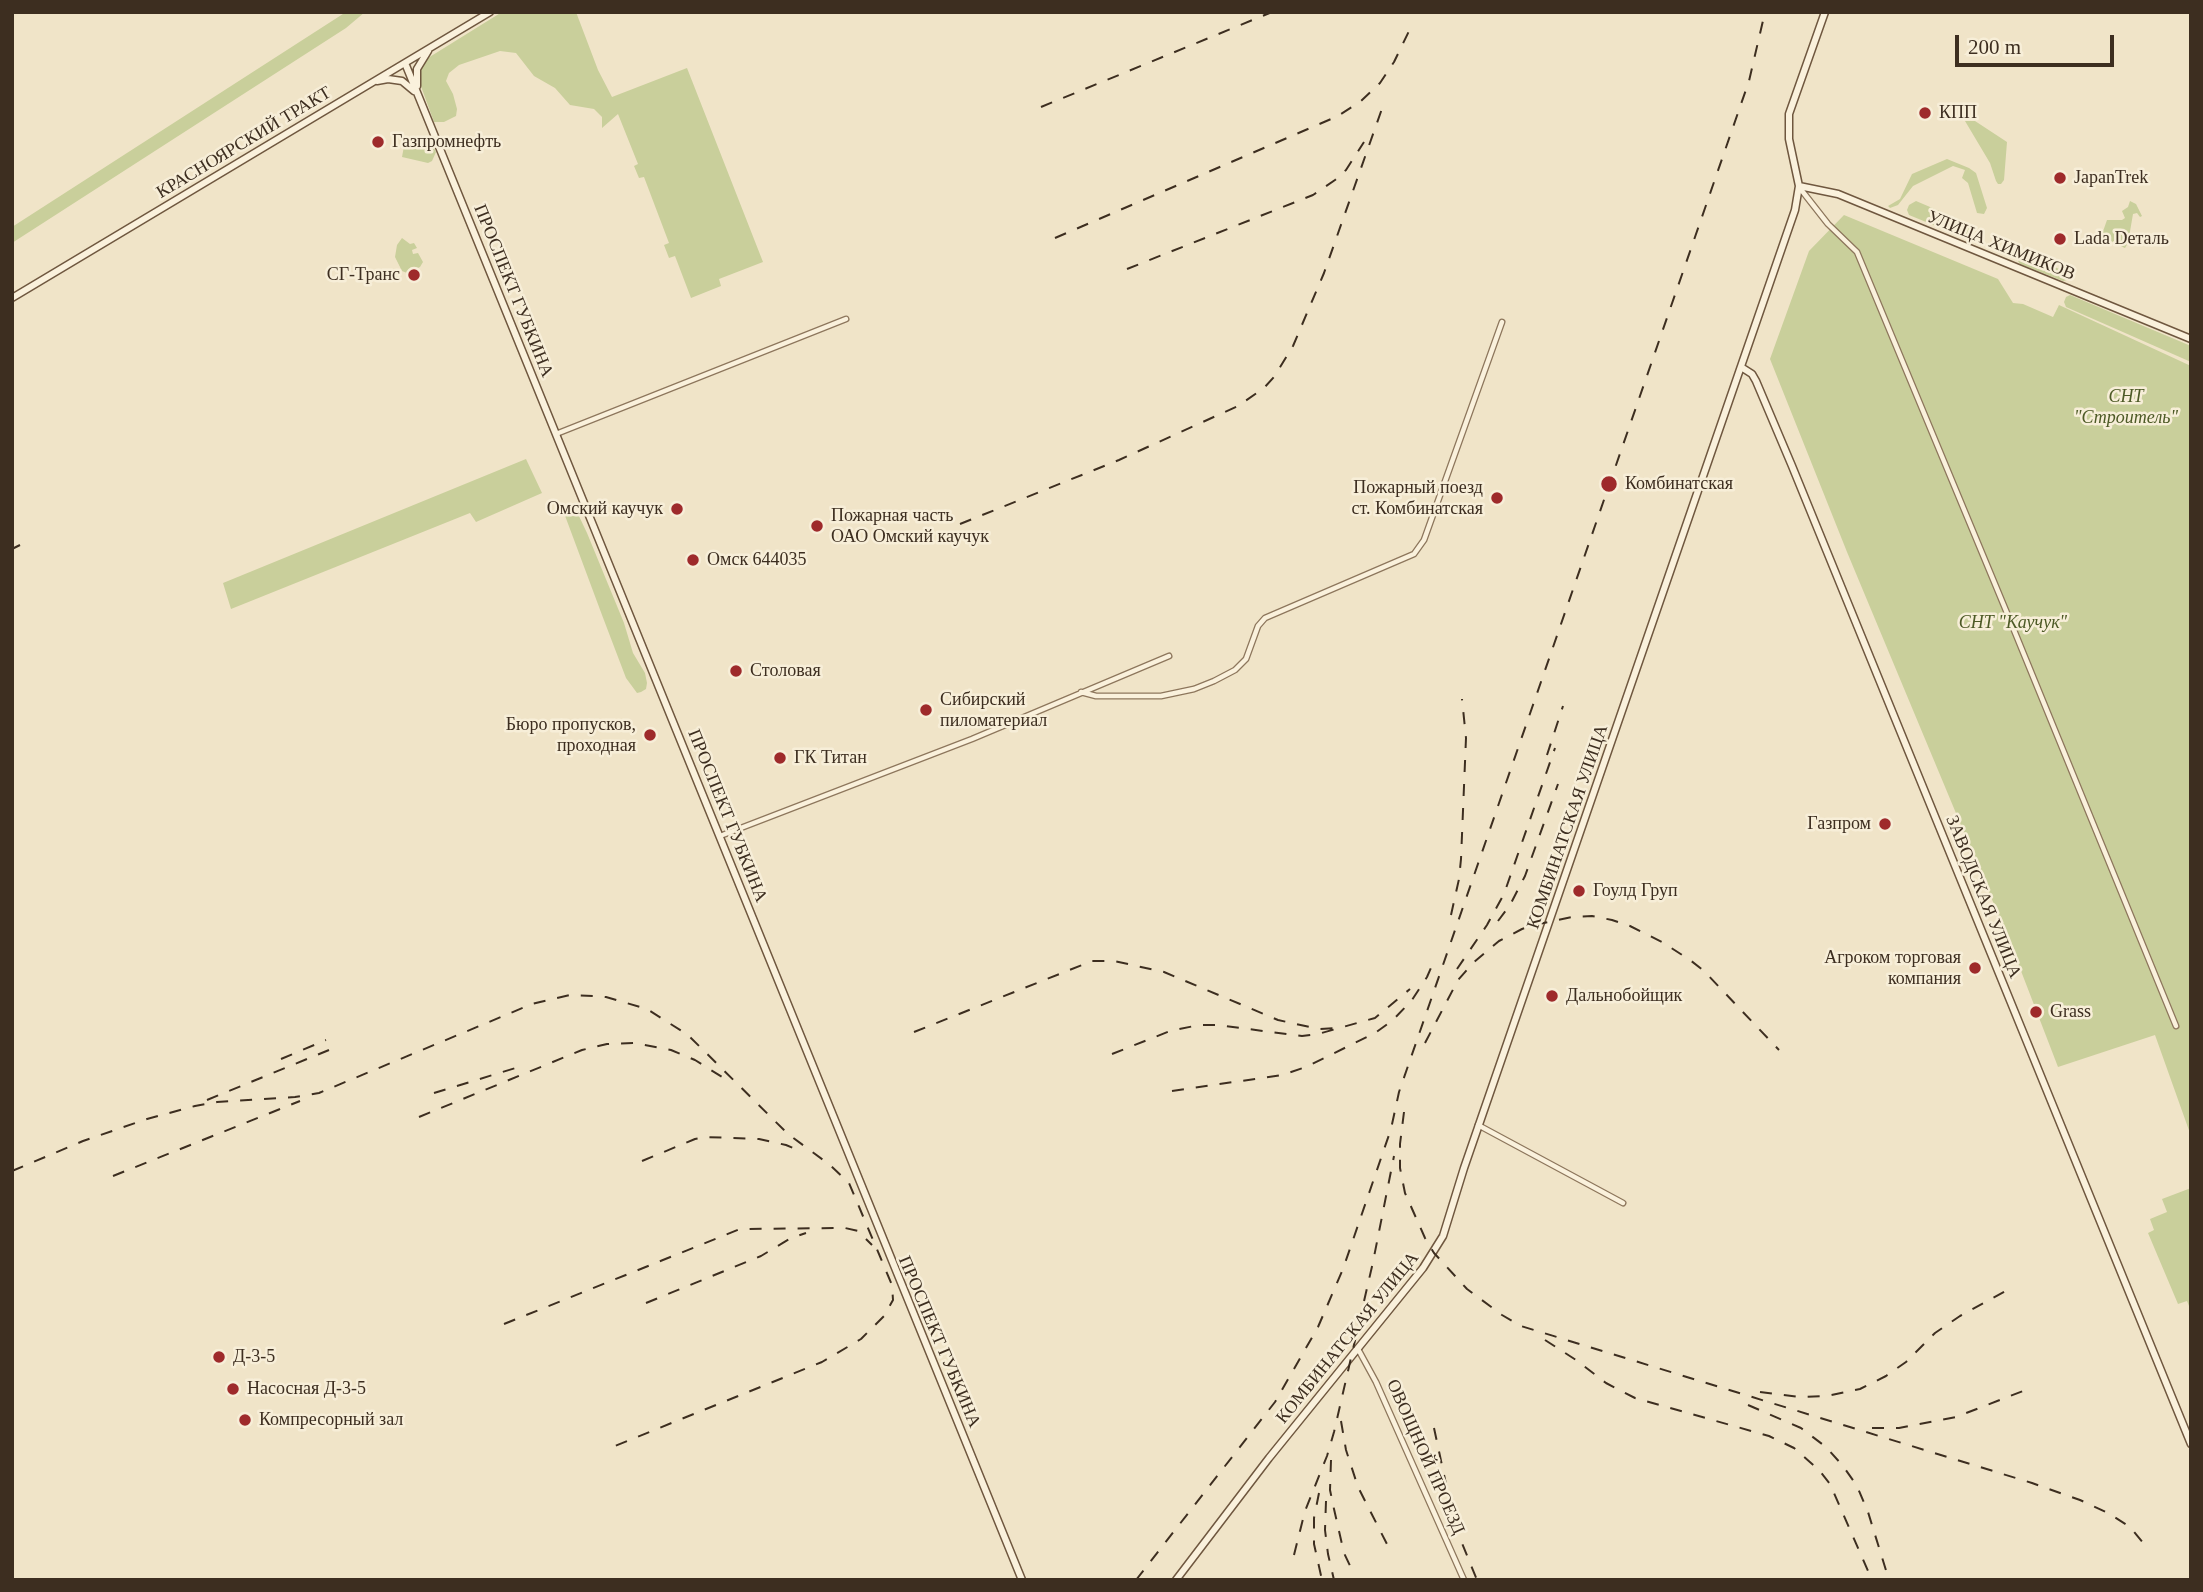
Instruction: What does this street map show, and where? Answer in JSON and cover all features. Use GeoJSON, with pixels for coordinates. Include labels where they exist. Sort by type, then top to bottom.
{"type":"FeatureCollection","features":[{"type":"Feature","properties":{"kind":"main road","name":"КРАСНОЯРСКИЙ ТРАКТ"},"geometry":{"type":"LineString","coordinates":[[12,298],[489,12]]}},
{"type":"Feature","properties":{"kind":"main road","name":"КОМБИНАТСКАЯ УЛИЦА"},"geometry":{"type":"LineString","coordinates":[[1176,1580],[1269,1458],[1407,1289],[1439,1245],[1478,1125],[1795,210],[1799,186],[1788,139],[1789,114],[1825,12]]}},
{"type":"Feature","properties":{"kind":"main road"},"geometry":{"type":"LineString","coordinates":[[419,98],[417,69],[420,61],[433,46]]}},
{"type":"Feature","properties":{"kind":"main road","name":"ПРОСПЕКТ ГУБКИНА"},"geometry":{"type":"LineString","coordinates":[[405,63],[1022,1580]]}},
{"type":"Feature","properties":{"kind":"main road"},"geometry":{"type":"LineString","coordinates":[[372,83],[388,79],[402,81],[408,84],[419,98]]}},
{"type":"Feature","properties":{"kind":"main road","name":"УЛИЦА ХИМИКОВ"},"geometry":{"type":"LineString","coordinates":[[1799,186],[1838,194],[2191,339]]}},
{"type":"Feature","properties":{"kind":"main road","name":"ЗАВОДСКАЯ УЛИЦА"},"geometry":{"type":"LineString","coordinates":[[1741,367],[1756,381],[1792,466],[2191,1444]]}},
{"type":"Feature","properties":{"kind":"street"},"geometry":{"type":"LineString","coordinates":[[1799,186],[1828,224],[1857,252],[2176,1026]]}},
{"type":"Feature","properties":{"kind":"street"},"geometry":{"type":"LineString","coordinates":[[556,434],[846,319]]}},
{"type":"Feature","properties":{"kind":"street"},"geometry":{"type":"LineString","coordinates":[[1081,692],[1096,696],[1161,696],[1194,689],[1214,681],[1235,670],[1246,659],[1258,626],[1265,618],[1414,554],[1424,540],[1502,322]]}},
{"type":"Feature","properties":{"kind":"street"},"geometry":{"type":"LineString","coordinates":[[720,836],[972,739],[1169,656]]}},
{"type":"Feature","properties":{"kind":"street"},"geometry":{"type":"LineString","coordinates":[[1478,1125],[1623,1203]]}},
{"type":"Feature","properties":{"kind":"street","name":"ОВОЩНОЙ ПРОЕЗД"},"geometry":{"type":"LineString","coordinates":[[1357,1348],[1382,1394],[1464,1580]]}},
{"type":"Feature","properties":{"kind":"green space"},"geometry":{"type":"Polygon","coordinates":[[[346,12],[365,12],[346,28],[12,243],[12,227],[346,12]]]}},
{"type":"Feature","properties":{"kind":"green space"},"geometry":{"type":"Polygon","coordinates":[[[502,12],[576,12],[598,70],[612,97],[687,68],[763,262],[719,279],[721,286],[691,298],[675,256],[669,258],[664,245],[669,243],[644,177],[639,178],[634,166],[638,164],[618,114],[602,128],[602,117],[594,109],[570,105],[555,88],[534,76],[516,53],[500,51],[459,65],[449,73],[446,81],[453,94],[456,116],[444,122],[434,122],[418,78],[421,67],[428,58],[502,12]]]}},
{"type":"Feature","properties":{"kind":"green space"},"geometry":{"type":"Polygon","coordinates":[[[1965,121],[1975,121],[2007,142],[2004,180],[2001,184],[1996,181],[1990,163],[1965,121]]]}},
{"type":"Feature","properties":{"kind":"green space"},"geometry":{"type":"Polygon","coordinates":[[[410,138],[432,145],[436,152],[432,161],[428,163],[402,157],[405,141],[410,138]]]}},
{"type":"Feature","properties":{"kind":"green space"},"geometry":{"type":"Polygon","coordinates":[[[1947,159],[1976,173],[1987,208],[1984,214],[1977,213],[1968,183],[1962,178],[1965,170],[1953,166],[1913,186],[1898,205],[1890,208],[1888,206],[1900,199],[1912,174],[1947,159]]]}},
{"type":"Feature","properties":{"kind":"green space"},"geometry":{"type":"Polygon","coordinates":[[[1916,201],[1970,224],[1974,229],[1973,235],[1965,238],[1909,215],[1909,205],[1916,201]]]}},
{"type":"Feature","properties":{"kind":"green space"},"geometry":{"type":"Polygon","coordinates":[[[2130,201],[2136,204],[2142,216],[2133,214],[2125,248],[2118,245],[2118,237],[2113,242],[2101,237],[2107,220],[2125,218],[2122,211],[2128,207],[2130,201]]]}},
{"type":"Feature","properties":{"kind":"green space","name":"СНТ \"Каучук\""},"geometry":{"type":"Polygon","coordinates":[[[1844,215],[1998,279],[2013,303],[2023,304],[2053,317],[2059,305],[2191,366],[2191,1136],[2155,1035],[2058,1067],[2011,945],[1847,552],[1770,359],[1809,251],[1844,215]]]}},
{"type":"Feature","properties":{"kind":"green space"},"geometry":{"type":"Polygon","coordinates":[[[402,238],[410,244],[414,243],[417,248],[412,250],[413,254],[418,253],[423,262],[420,267],[407,273],[402,271],[395,257],[397,245],[402,238]]]}},
{"type":"Feature","properties":{"kind":"green space"},"geometry":{"type":"Polygon","coordinates":[[[2019,253],[2067,272],[2067,280],[2063,281],[2020,264],[2019,253]]]}},
{"type":"Feature","properties":{"kind":"green space"},"geometry":{"type":"Polygon","coordinates":[[[2070,295],[2191,346],[2191,362],[2066,307],[2064,302],[2070,295]]]}},
{"type":"Feature","properties":{"kind":"green space"},"geometry":{"type":"Polygon","coordinates":[[[526,459],[542,493],[476,522],[470,513],[231,609],[223,583],[526,459]]]}},
{"type":"Feature","properties":{"kind":"green space"},"geometry":{"type":"Polygon","coordinates":[[[571,507],[578,514],[587,533],[624,623],[633,653],[645,673],[646,689],[641,692],[637,693],[626,678],[602,615],[564,513],[564,508],[571,507]]]}},
{"type":"Feature","properties":{"kind":"green space"},"geometry":{"type":"Polygon","coordinates":[[[2191,1188],[2191,1311],[2187,1301],[2178,1304],[2148,1233],[2154,1230],[2150,1219],[2167,1212],[2162,1199],[2191,1188]]]}},
{"type":"Feature","properties":{"kind":"railway"},"geometry":{"type":"LineString","coordinates":[[1041,107],[1272,12]]}},
{"type":"Feature","properties":{"kind":"railway"},"geometry":{"type":"LineString","coordinates":[[1136,1580],[1275,1402],[1318,1327],[1343,1269],[1391,1129],[1399,1092],[1749,81],[1765,12]]}},
{"type":"Feature","properties":{"kind":"railway"},"geometry":{"type":"LineString","coordinates":[[1055,238],[1338,116],[1361,101],[1380,83],[1410,29]]}},
{"type":"Feature","properties":{"kind":"railway"},"geometry":{"type":"LineString","coordinates":[[960,524],[1119,460],[1238,406],[1264,388],[1293,346],[1324,273],[1384,103]]}},
{"type":"Feature","properties":{"kind":"railway"},"geometry":{"type":"LineString","coordinates":[[1127,269],[1313,195],[1346,170],[1364,142]]}},
{"type":"Feature","properties":{"kind":"railway"},"geometry":{"type":"LineString","coordinates":[[12,549],[20,545]]}},
{"type":"Feature","properties":{"kind":"railway"},"geometry":{"type":"LineString","coordinates":[[1451,915],[1461,859],[1466,738],[1462,699]]}},
{"type":"Feature","properties":{"kind":"railway"},"geometry":{"type":"LineString","coordinates":[[1547,755],[1563,706]]}},
{"type":"Feature","properties":{"kind":"railway"},"geometry":{"type":"LineString","coordinates":[[1457,969],[1504,894],[1555,748]]}},
{"type":"Feature","properties":{"kind":"railway"},"geometry":{"type":"LineString","coordinates":[[1498,921],[1525,876],[1558,784]]}},
{"type":"Feature","properties":{"kind":"railway"},"geometry":{"type":"LineString","coordinates":[[1425,1043],[1458,980],[1499,941],[1534,925],[1592,916],[1630,926],[1690,960],[1704,971],[1779,1050]]}},
{"type":"Feature","properties":{"kind":"railway"},"geometry":{"type":"LineString","coordinates":[[914,1032],[1092,961],[1114,961],[1164,972],[1278,1020],[1319,1029],[1340,1028]]}},
{"type":"Feature","properties":{"kind":"railway"},"geometry":{"type":"LineString","coordinates":[[1172,1091],[1282,1075],[1306,1067],[1375,1033],[1393,1020],[1412,1000],[1434,961]]}},
{"type":"Feature","properties":{"kind":"railway"},"geometry":{"type":"LineString","coordinates":[[1112,1054],[1170,1031],[1199,1025],[1302,1036],[1318,1034],[1375,1018],[1410,989]]}},
{"type":"Feature","properties":{"kind":"railway"},"geometry":{"type":"LineString","coordinates":[[12,1171],[83,1141],[195,1106],[319,1093],[532,1004],[570,995],[595,996],[647,1009],[688,1035],[788,1134],[830,1165],[849,1183],[892,1285],[893,1300],[884,1316],[861,1339],[822,1362],[605,1450]]}},
{"type":"Feature","properties":{"kind":"railway"},"geometry":{"type":"LineString","coordinates":[[281,1059],[326,1040]]}},
{"type":"Feature","properties":{"kind":"railway"},"geometry":{"type":"LineString","coordinates":[[419,1117],[582,1050],[607,1044],[634,1043],[671,1050],[695,1060],[722,1077]]}},
{"type":"Feature","properties":{"kind":"railway"},"geometry":{"type":"LineString","coordinates":[[207,1100],[329,1050]]}},
{"type":"Feature","properties":{"kind":"railway"},"geometry":{"type":"LineString","coordinates":[[434,1093],[522,1066]]}},
{"type":"Feature","properties":{"kind":"railway"},"geometry":{"type":"LineString","coordinates":[[113,1176],[300,1101]]}},
{"type":"Feature","properties":{"kind":"railway"},"geometry":{"type":"LineString","coordinates":[[1404,1112],[1400,1168],[1405,1193],[1425,1238],[1434,1253],[1467,1289],[1502,1315],[1521,1326],[2080,1500],[2130,1527],[2144,1544]]}},
{"type":"Feature","properties":{"kind":"railway"},"geometry":{"type":"LineString","coordinates":[[642,1161],[706,1137],[759,1139],[803,1152]]}},
{"type":"Feature","properties":{"kind":"railway"},"geometry":{"type":"LineString","coordinates":[[1294,1555],[1305,1511],[1334,1432],[1394,1156]]}},
{"type":"Feature","properties":{"kind":"railway"},"geometry":{"type":"LineString","coordinates":[[504,1324],[740,1229],[845,1228],[858,1231],[872,1245]]}},
{"type":"Feature","properties":{"kind":"railway"},"geometry":{"type":"LineString","coordinates":[[646,1303],[761,1256],[791,1238],[806,1233]]}},
{"type":"Feature","properties":{"kind":"railway"},"geometry":{"type":"LineString","coordinates":[[1760,1392],[1799,1397],[1827,1396],[1860,1389],[1906,1362],[1935,1333],[1960,1316],[2013,1287]]}},
{"type":"Feature","properties":{"kind":"railway"},"geometry":{"type":"LineString","coordinates":[[1545,1340],[1606,1383],[1635,1398],[1769,1436],[1794,1448],[1819,1470],[1830,1484],[1872,1580]]}},
{"type":"Feature","properties":{"kind":"railway"},"geometry":{"type":"LineString","coordinates":[[1872,1428],[1899,1428],[1956,1417],[2023,1391]]}},
{"type":"Feature","properties":{"kind":"railway"},"geometry":{"type":"LineString","coordinates":[[1748,1405],[1801,1428],[1826,1447],[1843,1466],[1857,1486],[1868,1512],[1889,1580]]}},
{"type":"Feature","properties":{"kind":"railway"},"geometry":{"type":"LineString","coordinates":[[1341,1421],[1346,1450],[1358,1487],[1392,1554]]}},
{"type":"Feature","properties":{"kind":"railway"},"geometry":{"type":"LineString","coordinates":[[1434,1428],[1455,1526],[1477,1580]]}},
{"type":"Feature","properties":{"kind":"railway"},"geometry":{"type":"LineString","coordinates":[[1425,1452],[1441,1487]]}},
{"type":"Feature","properties":{"kind":"railway"},"geometry":{"type":"LineString","coordinates":[[1331,1460],[1330,1490],[1344,1553],[1352,1570]]}},
{"type":"Feature","properties":{"kind":"railway"},"geometry":{"type":"LineString","coordinates":[[1319,1493],[1314,1518],[1314,1544],[1322,1580]]}},
{"type":"Feature","properties":{"kind":"railway"},"geometry":{"type":"LineString","coordinates":[[1326,1501],[1325,1530],[1334,1580]]}},
{"type":"Feature","properties":{"kind":"place","name":"КПП"},"geometry":{"type":"Point","coordinates":[1925,113]}},
{"type":"Feature","properties":{"kind":"place","name":"Газпромнефть"},"geometry":{"type":"Point","coordinates":[378,142]}},
{"type":"Feature","properties":{"kind":"place","name":"JapanTrek"},"geometry":{"type":"Point","coordinates":[2060,178]}},
{"type":"Feature","properties":{"kind":"place","name":"Lada Dеталь"},"geometry":{"type":"Point","coordinates":[2060,239]}},
{"type":"Feature","properties":{"kind":"place","name":"СГ-Транс"},"geometry":{"type":"Point","coordinates":[414,275]}},
{"type":"Feature","properties":{"kind":"place","name":"Комбинатская"},"geometry":{"type":"Point","coordinates":[1609,484]}},
{"type":"Feature","properties":{"kind":"place","name":"Пожарный поезд ст. Комбинатская"},"geometry":{"type":"Point","coordinates":[1497,498]}},
{"type":"Feature","properties":{"kind":"place","name":"Омский каучук"},"geometry":{"type":"Point","coordinates":[677,509]}},
{"type":"Feature","properties":{"kind":"place","name":"Пожарная часть ОАО Омский каучук"},"geometry":{"type":"Point","coordinates":[817,526]}},
{"type":"Feature","properties":{"kind":"place","name":"Омск 644035"},"geometry":{"type":"Point","coordinates":[693,560]}},
{"type":"Feature","properties":{"kind":"place","name":"Столовая"},"geometry":{"type":"Point","coordinates":[736,671]}},
{"type":"Feature","properties":{"kind":"place","name":"Сибирский пиломатериал"},"geometry":{"type":"Point","coordinates":[926,710]}},
{"type":"Feature","properties":{"kind":"place","name":"Бюро пропусков, проходная"},"geometry":{"type":"Point","coordinates":[650,735]}},
{"type":"Feature","properties":{"kind":"place","name":"ГК Титан"},"geometry":{"type":"Point","coordinates":[780,758]}},
{"type":"Feature","properties":{"kind":"place","name":"Газпром"},"geometry":{"type":"Point","coordinates":[1885,824]}},
{"type":"Feature","properties":{"kind":"place","name":"Гоулд Груп"},"geometry":{"type":"Point","coordinates":[1579,891]}},
{"type":"Feature","properties":{"kind":"place","name":"Агроком торговая компания"},"geometry":{"type":"Point","coordinates":[1975,968]}},
{"type":"Feature","properties":{"kind":"place","name":"Дальнобойщик"},"geometry":{"type":"Point","coordinates":[1552,996]}},
{"type":"Feature","properties":{"kind":"place","name":"Grass"},"geometry":{"type":"Point","coordinates":[2036,1012]}},
{"type":"Feature","properties":{"kind":"place","name":"Д-3-5"},"geometry":{"type":"Point","coordinates":[219,1357]}},
{"type":"Feature","properties":{"kind":"place","name":"Насосная Д-3-5"},"geometry":{"type":"Point","coordinates":[233,1389]}},
{"type":"Feature","properties":{"kind":"place","name":"Компресорный зал"},"geometry":{"type":"Point","coordinates":[245,1420]}},
{"type":"Feature","properties":{"kind":"park label","name":"СНТ \"Строитель\""},"geometry":{"type":"Point","coordinates":[2126,407]}}]}
